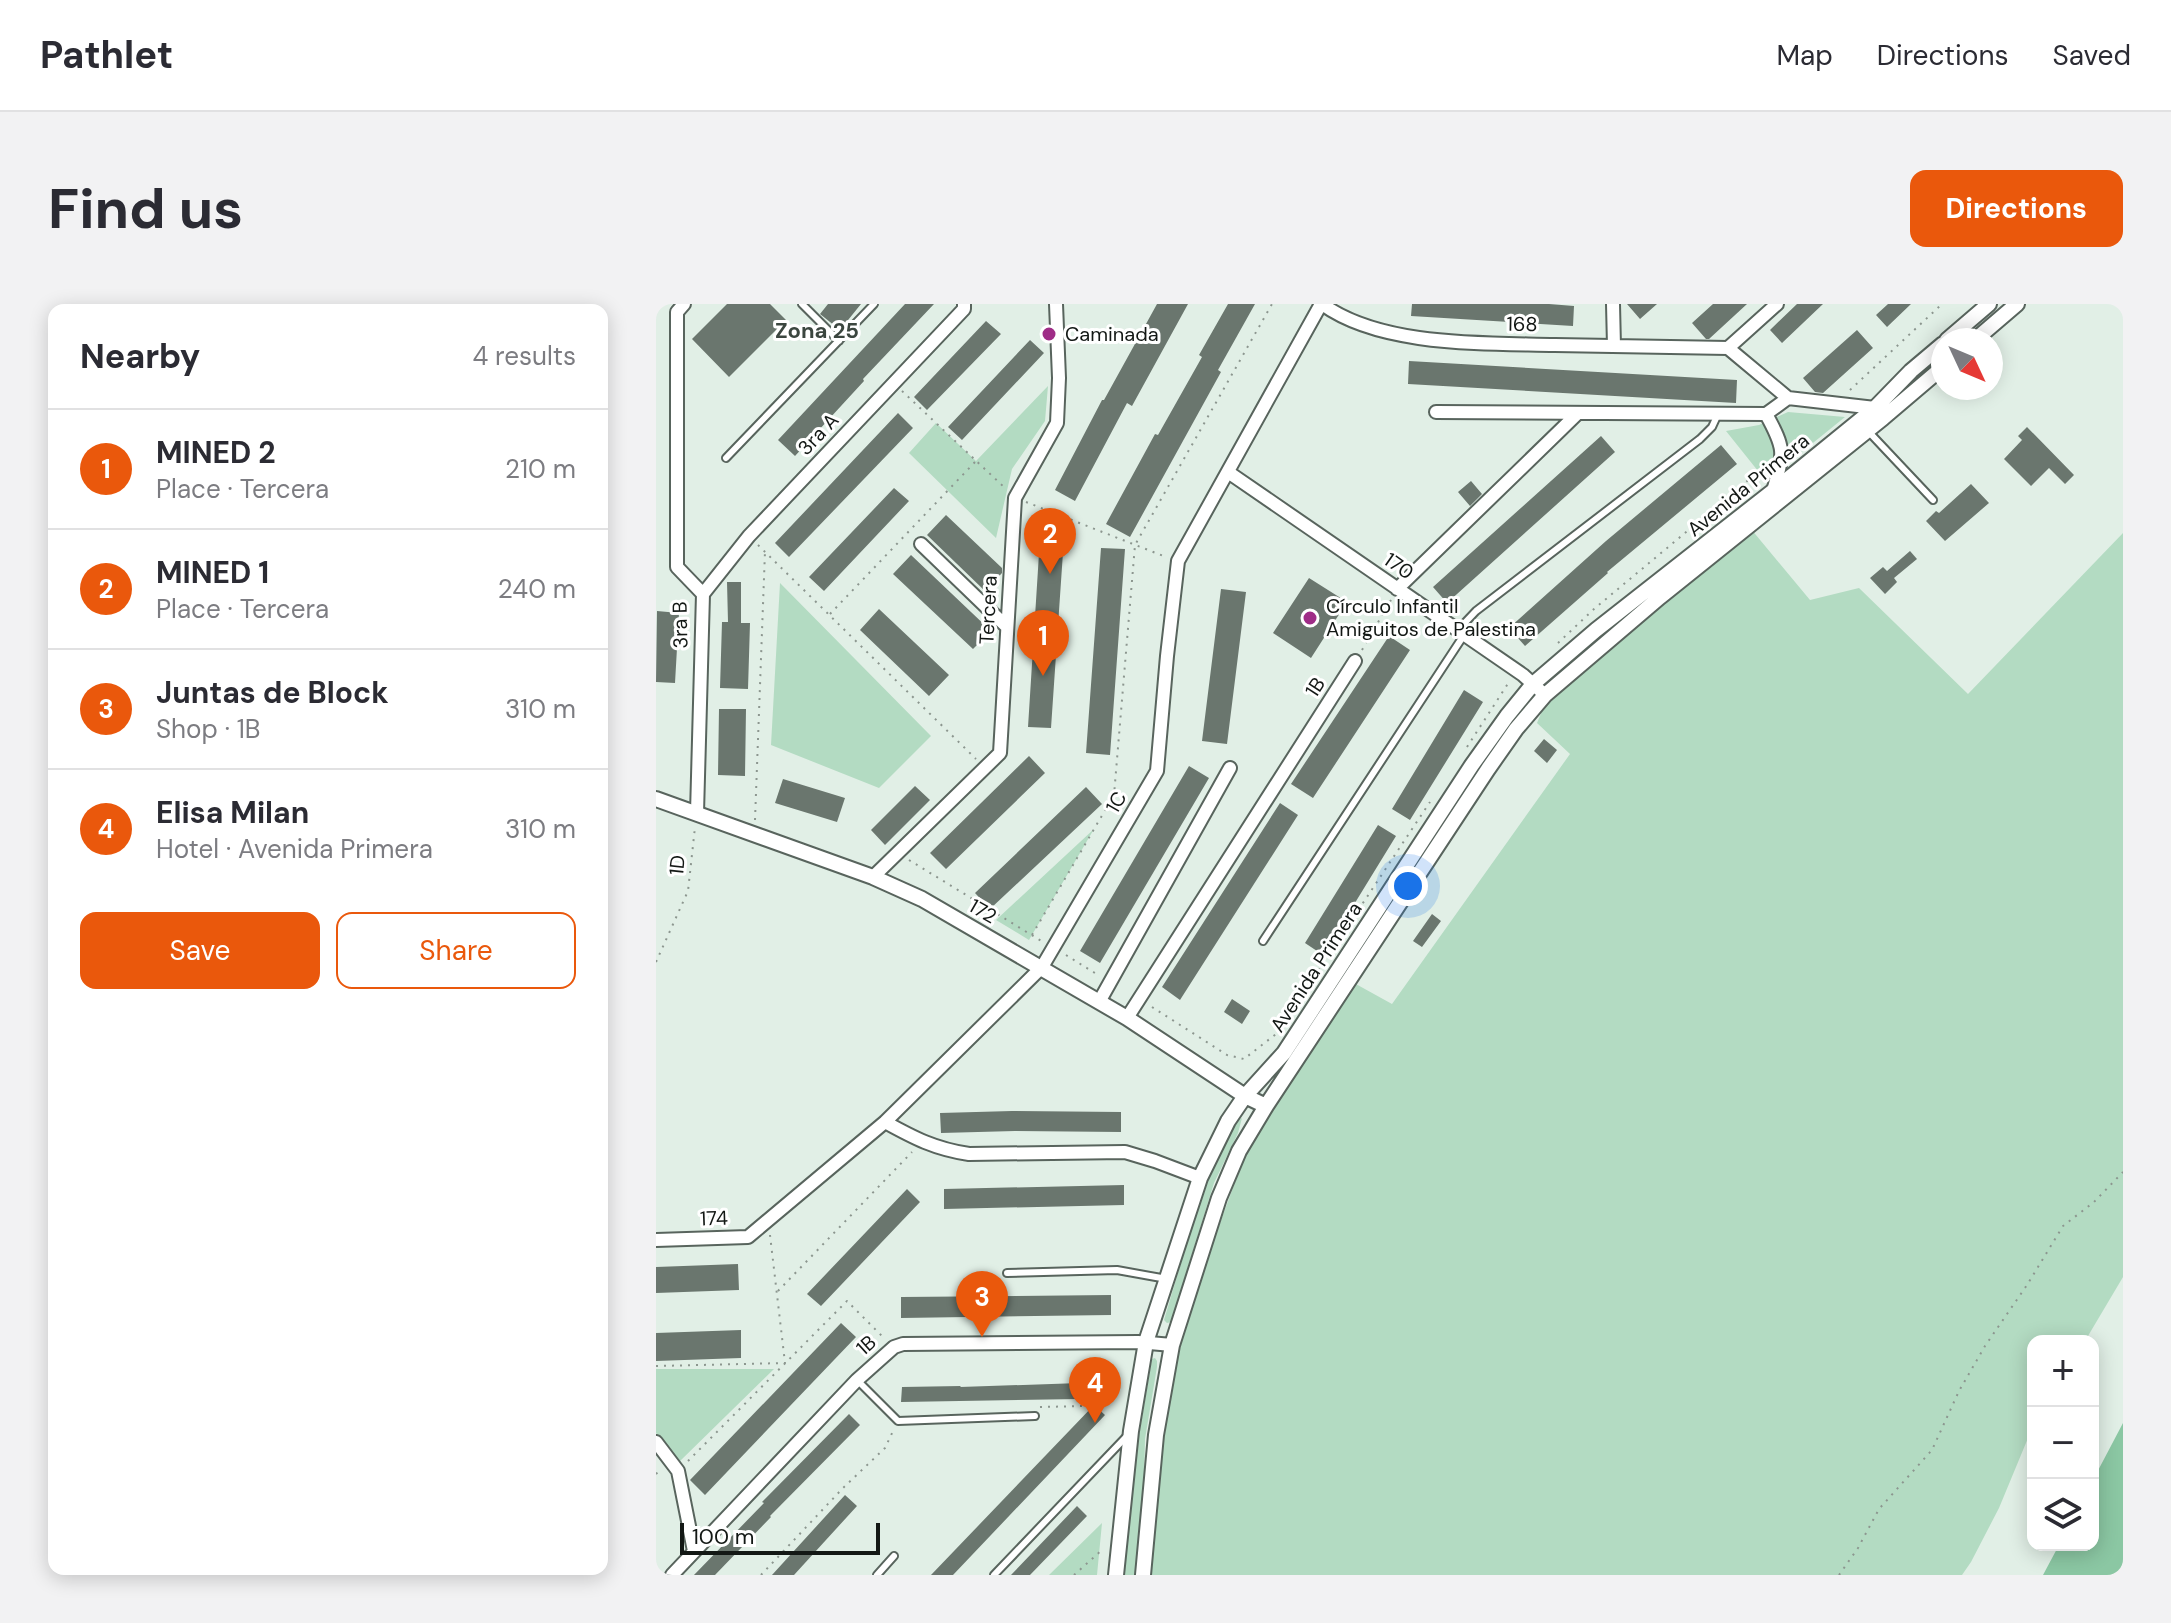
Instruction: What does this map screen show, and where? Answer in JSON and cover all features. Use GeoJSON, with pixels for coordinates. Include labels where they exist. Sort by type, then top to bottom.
{"type":"FeatureCollection","features":[{"type":"Feature","properties":{"kind":"street","name":"3ra B"},"geometry":{"type":"LineString","coordinates":[[684,304],[677,312],[677,567],[703,594],[697,813]]}},
{"type":"Feature","properties":{"kind":"street","name":"3ra A"},"geometry":{"type":"LineString","coordinates":[[703,594],[749,536],[964,309],[964,304]]}},
{"type":"Feature","properties":{"kind":"street","name":"Tercera"},"geometry":{"type":"LineString","coordinates":[[873,877],[1000,753],[1015,498],[1057,423],[1056,304]]}},
{"type":"Feature","properties":{"kind":"street","name":"168"},"geometry":{"type":"LineString","coordinates":[[1321,304],[1337,315],[1388,333],[1474,343],[1728,348]]}},
{"type":"Feature","properties":{"kind":"street","name":"1C"},"geometry":{"type":"LineString","coordinates":[[769,1221],[885,1122],[1042,967],[1157,771],[1178,561],[1321,304]]}},
{"type":"Feature","properties":{"kind":"street"},"geometry":{"type":"LineString","coordinates":[[1613,304],[1614,346]]}},
{"type":"Feature","properties":{"kind":"street"},"geometry":{"type":"LineString","coordinates":[[1777,304],[1728,348],[1788,398],[1836,403],[1879,413]]}},
{"type":"Feature","properties":{"kind":"street","name":"Avenida Primera"},"geometry":{"type":"LineString","coordinates":[[1961,328],[1989,304]]}},
{"type":"Feature","properties":{"kind":"street"},"geometry":{"type":"LineString","coordinates":[[1989,328],[2017,304]]}},
{"type":"Feature","properties":{"kind":"street","name":"Avenida Primera"},"geometry":{"type":"LineString","coordinates":[[1879,413],[1911,371],[1931,354]]}},
{"type":"Feature","properties":{"kind":"street","name":"Avenida Primera"},"geometry":{"type":"LineString","coordinates":[[1143,1575],[1156,1435],[1172,1345],[1219,1198],[1239,1151],[1266,1106],[1488,769],[1545,695],[1863,426],[1931,376]]}},
{"type":"Feature","properties":{"kind":"street"},"geometry":{"type":"LineString","coordinates":[[1436,412],[1766,414],[1788,398]]}},
{"type":"Feature","properties":{"kind":"street"},"geometry":{"type":"LineString","coordinates":[[1397,589],[1578,413]]}},
{"type":"Feature","properties":{"kind":"street"},"geometry":{"type":"LineString","coordinates":[[1766,414],[1778,435],[1783,456],[1773,491]]}},
{"type":"Feature","properties":{"kind":"street","name":"Avenida Primera"},"geometry":{"type":"LineString","coordinates":[[1116,1575],[1131,1431],[1146,1342],[1200,1178],[1228,1121],[1245,1096],[1284,1053],[1472,765],[1533,684],[1596,630],[1773,491],[1863,426]]}},
{"type":"Feature","properties":{"kind":"street","name":"170"},"geometry":{"type":"LineString","coordinates":[[1228,472],[1517,671],[1545,695]]}},
{"type":"Feature","properties":{"kind":"street"},"geometry":{"type":"LineString","coordinates":[[921,544],[1007,627]]}},
{"type":"Feature","properties":{"kind":"street","name":"1B"},"geometry":{"type":"LineString","coordinates":[[1127,1018],[1355,661]]}},
{"type":"Feature","properties":{"kind":"street"},"geometry":{"type":"LineString","coordinates":[[1099,1002],[1230,768]]}},
{"type":"Feature","properties":{"kind":"street","name":"172"},"geometry":{"type":"LineString","coordinates":[[656,799],[873,877],[922,899],[1127,1018],[1245,1096],[1266,1106]]}},
{"type":"Feature","properties":{"kind":"street"},"geometry":{"type":"LineString","coordinates":[[885,1122],[922,1142],[945,1150],[969,1154],[1125,1152],[1200,1178]]}},
{"type":"Feature","properties":{"kind":"street","name":"174"},"geometry":{"type":"LineString","coordinates":[[656,1240],[748,1237],[769,1221]]}},
{"type":"Feature","properties":{"kind":"street","name":"1B"},"geometry":{"type":"LineString","coordinates":[[672,1575],[857,1380],[894,1347],[903,1344],[1146,1342],[1172,1345]]}},
{"type":"Feature","properties":{"kind":"street"},"geometry":{"type":"LineString","coordinates":[[656,1442],[678,1471],[694,1551]]}},
{"type":"Feature","properties":{"kind":"lane"},"geometry":{"type":"LineString","coordinates":[[802,304],[839,341]]}},
{"type":"Feature","properties":{"kind":"lane"},"geometry":{"type":"LineString","coordinates":[[726,458],[874,304]]}},
{"type":"Feature","properties":{"kind":"lane"},"geometry":{"type":"LineString","coordinates":[[1337,315],[1347,304]]}},
{"type":"Feature","properties":{"kind":"lane"},"geometry":{"type":"LineString","coordinates":[[1263,941],[1476,611],[1700,439],[1712,427],[1718,414]]}},
{"type":"Feature","properties":{"kind":"lane"},"geometry":{"type":"LineString","coordinates":[[1863,426],[1933,500]]}},
{"type":"Feature","properties":{"kind":"lane"},"geometry":{"type":"LineString","coordinates":[[1007,1273],[1117,1270],[1167,1279]]}},
{"type":"Feature","properties":{"kind":"lane"},"geometry":{"type":"LineString","coordinates":[[857,1380],[898,1421],[1035,1416]]}},
{"type":"Feature","properties":{"kind":"lane"},"geometry":{"type":"LineString","coordinates":[[994,1575],[1131,1431]]}},
{"type":"Feature","properties":{"kind":"lane"},"geometry":{"type":"LineString","coordinates":[[877,1575],[894,1556]]}},
{"type":"Feature","properties":{"kind":"path"},"geometry":{"type":"LineString","coordinates":[[1031,936],[1114,795],[1135,545],[1272,304]]}},
{"type":"Feature","properties":{"kind":"path"},"geometry":{"type":"LineString","coordinates":[[1836,403],[1942,304]]}},
{"type":"Feature","properties":{"kind":"path"},"geometry":{"type":"LineString","coordinates":[[829,615],[976,461]]}},
{"type":"Feature","properties":{"kind":"path"},"geometry":{"type":"LineString","coordinates":[[1554,647],[1594,609],[1758,472]]}},
{"type":"Feature","properties":{"kind":"path"},"geometry":{"type":"LineString","coordinates":[[749,536],[985,768]]}},
{"type":"Feature","properties":{"kind":"path"},"geometry":{"type":"LineString","coordinates":[[754,833],[765,551]]}},
{"type":"Feature","properties":{"kind":"path"},"geometry":{"type":"LineString","coordinates":[[1355,661],[1397,589]]}},
{"type":"Feature","properties":{"kind":"path"},"geometry":{"type":"LineString","coordinates":[[1465,749],[1517,671]]}},
{"type":"Feature","properties":{"kind":"path"},"geometry":{"type":"LineString","coordinates":[[1138,999],[1227,1055],[1244,1059],[1276,1034],[1431,801]]}},
{"type":"Feature","properties":{"kind":"path","name":"1D"},"geometry":{"type":"LineString","coordinates":[[656,962],[688,891],[697,813]]}},
{"type":"Feature","properties":{"kind":"path"},"geometry":{"type":"LineString","coordinates":[[898,853],[1109,982]]}},
{"type":"Feature","properties":{"kind":"path"},"geometry":{"type":"LineString","coordinates":[[777,1291],[922,1142]]}},
{"type":"Feature","properties":{"kind":"path"},"geometry":{"type":"LineString","coordinates":[[1839,1575],[1879,1509],[1932,1450],[1959,1391],[1985,1346],[2063,1226],[2094,1202],[2123,1172]]}},
{"type":"Feature","properties":{"kind":"path"},"geometry":{"type":"LineString","coordinates":[[769,1221],[785,1363]]}},
{"type":"Feature","properties":{"kind":"path"},"geometry":{"type":"LineString","coordinates":[[678,1471],[847,1301],[894,1347]]}},
{"type":"Feature","properties":{"kind":"path"},"geometry":{"type":"LineString","coordinates":[[656,1366],[785,1363]]}},
{"type":"Feature","properties":{"kind":"path"},"geometry":{"type":"LineString","coordinates":[[1038,1407],[1083,1406]]}},
{"type":"Feature","properties":{"kind":"path"},"geometry":{"type":"LineString","coordinates":[[761,1575],[885,1448],[898,1421]]}},
{"type":"Feature","properties":{"kind":"path"},"geometry":{"type":"LineString","coordinates":[[1074,1575],[1120,1533]]}},
{"type":"Feature","properties":{"kind":"shaded area"},"geometry":{"type":"Polygon","coordinates":[[[1048,386],[1045,421],[1012,469],[996,538],[909,453],[936,423],[976,461],[1048,386]]]}},
{"type":"Feature","properties":{"kind":"shaded area"},"geometry":{"type":"Polygon","coordinates":[[[1788,412],[1845,417],[1766,481],[1726,431],[1759,425],[1788,412]]]}},
{"type":"Feature","properties":{"kind":"shaded area"},"geometry":{"type":"Polygon","coordinates":[[[1751,529],[1810,600],[1859,588],[1968,694],[2123,533],[2123,1277],[2089,1335],[2027,1335],[2027,1440],[1999,1508],[1962,1575],[1148,1575],[1163,1394],[1202,1272],[1252,1136],[1345,978],[1392,1004],[1570,754],[1537,723],[1550,692],[1751,529]]]}},
{"type":"Feature","properties":{"kind":"shaded area"},"geometry":{"type":"Polygon","coordinates":[[[780,583],[931,736],[879,788],[771,745],[780,583]]]}},
{"type":"Feature","properties":{"kind":"shaded area"},"geometry":{"type":"Polygon","coordinates":[[[1094,829],[1029,940],[996,920],[1094,829]]]}},
{"type":"Feature","properties":{"kind":"shaded area"},"geometry":{"type":"Polygon","coordinates":[[[1242,1118],[1214,1183],[1171,1322],[1167,1323],[1164,1320],[1202,1192],[1236,1122],[1242,1118]]]}},
{"type":"Feature","properties":{"kind":"shaded area"},"geometry":{"type":"Polygon","coordinates":[[[1155,1358],[1157,1367],[1145,1439],[1135,1575],[1123,1575],[1134,1465],[1152,1359],[1155,1358]]]}},
{"type":"Feature","properties":{"kind":"shaded area"},"geometry":{"type":"Polygon","coordinates":[[[656,1369],[774,1369],[679,1462],[656,1433],[656,1369]]]}},
{"type":"Feature","properties":{"kind":"shaded area"},"geometry":{"type":"Polygon","coordinates":[[[2123,1423],[2123,1575],[2043,1575],[2056,1551],[2099,1551],[2099,1469],[2123,1423]]]}},
{"type":"Feature","properties":{"kind":"shaded area"},"geometry":{"type":"Polygon","coordinates":[[[1102,1523],[1097,1575],[1049,1575],[1102,1523]]]}},
{"type":"Feature","properties":{"kind":"building"},"geometry":{"type":"Polygon","coordinates":[[[727,304],[770,304],[786,320],[729,377],[692,339],[727,304]]]}},
{"type":"Feature","properties":{"kind":"building"},"geometry":{"type":"Polygon","coordinates":[[[828,304],[861,304],[840,330],[820,314],[828,304]]]}},
{"type":"Feature","properties":{"kind":"building"},"geometry":{"type":"Polygon","coordinates":[[[905,304],[934,304],[795,456],[778,440],[905,304]]]}},
{"type":"Feature","properties":{"kind":"building"},"geometry":{"type":"Polygon","coordinates":[[[1157,304],[1188,304],[1132,406],[1127,403],[1075,501],[1055,490],[1157,304]]]}},
{"type":"Feature","properties":{"kind":"building"},"geometry":{"type":"Polygon","coordinates":[[[1228,304],[1255,304],[1130,537],[1106,524],[1202,357],[1199,355],[1228,304]]]}},
{"type":"Feature","properties":{"kind":"building"},"geometry":{"type":"Polygon","coordinates":[[[1412,304],[1574,306],[1573,326],[1411,316],[1412,304]]]}},
{"type":"Feature","properties":{"kind":"building"},"geometry":{"type":"Polygon","coordinates":[[[1627,304],[1657,304],[1640,319],[1627,304]]]}},
{"type":"Feature","properties":{"kind":"building"},"geometry":{"type":"Polygon","coordinates":[[[1713,304],[1747,304],[1706,339],[1692,323],[1713,304]]]}},
{"type":"Feature","properties":{"kind":"building"},"geometry":{"type":"Polygon","coordinates":[[[1797,304],[1823,304],[1782,343],[1770,330],[1797,304]]]}},
{"type":"Feature","properties":{"kind":"building"},"geometry":{"type":"Polygon","coordinates":[[[1888,304],[1911,304],[1887,327],[1876,315],[1888,304]]]}},
{"type":"Feature","properties":{"kind":"building"},"geometry":{"type":"Polygon","coordinates":[[[986,321],[1001,334],[927,410],[914,397],[986,321]]]}},
{"type":"Feature","properties":{"kind":"building"},"geometry":{"type":"Polygon","coordinates":[[[1857,330],[1873,348],[1823,393],[1815,392],[1803,378],[1857,330]]]}},
{"type":"Feature","properties":{"kind":"building"},"geometry":{"type":"Polygon","coordinates":[[[1030,340],[1044,353],[962,440],[948,427],[1030,340]]]}},
{"type":"Feature","properties":{"kind":"building"},"geometry":{"type":"Polygon","coordinates":[[[1409,361],[1737,380],[1736,403],[1408,384],[1409,361]]]}},
{"type":"Feature","properties":{"kind":"building"},"geometry":{"type":"Polygon","coordinates":[[[898,413],[913,428],[789,557],[775,543],[898,413]]]}},
{"type":"Feature","properties":{"kind":"building"},"geometry":{"type":"Polygon","coordinates":[[[2027,427],[2074,475],[2065,484],[2049,468],[2031,486],[2004,459],[2022,440],[2018,436],[2027,427]]]}},
{"type":"Feature","properties":{"kind":"building"},"geometry":{"type":"Polygon","coordinates":[[[1601,436],[1615,452],[1447,603],[1433,587],[1601,436]]]}},
{"type":"Feature","properties":{"kind":"building"},"geometry":{"type":"Polygon","coordinates":[[[1721,445],[1737,464],[1607,572],[1525,646],[1509,628],[1606,541],[1721,445]]]}},
{"type":"Feature","properties":{"kind":"building"},"geometry":{"type":"Polygon","coordinates":[[[1471,481],[1482,494],[1470,506],[1458,492],[1471,481]]]}},
{"type":"Feature","properties":{"kind":"building"},"geometry":{"type":"Polygon","coordinates":[[[1971,484],[1989,503],[1945,541],[1926,521],[1971,484]]]}},
{"type":"Feature","properties":{"kind":"building"},"geometry":{"type":"Polygon","coordinates":[[[894,488],[909,501],[824,591],[809,577],[894,488]]]}},
{"type":"Feature","properties":{"kind":"building"},"geometry":{"type":"Polygon","coordinates":[[[946,515],[1002,568],[1002,573],[985,591],[927,535],[946,515]]]}},
{"type":"Feature","properties":{"kind":"building"},"geometry":{"type":"Polygon","coordinates":[[[1041,522],[1065,523],[1051,728],[1028,727],[1041,522]]]}},
{"type":"Feature","properties":{"kind":"building"},"geometry":{"type":"Polygon","coordinates":[[[1101,548],[1125,549],[1110,755],[1086,753],[1101,548]]]}},
{"type":"Feature","properties":{"kind":"building"},"geometry":{"type":"Polygon","coordinates":[[[1910,551],[1917,559],[1894,578],[1897,582],[1885,594],[1870,578],[1883,567],[1887,571],[1910,551]]]}},
{"type":"Feature","properties":{"kind":"building"},"geometry":{"type":"Polygon","coordinates":[[[911,555],[991,631],[973,649],[893,574],[911,555]]]}},
{"type":"Feature","properties":{"kind":"building","name":"Círculo Infantil Amiguitos de Palestina"},"geometry":{"type":"Polygon","coordinates":[[[1309,578],[1347,602],[1311,658],[1273,633],[1309,578]]]}},
{"type":"Feature","properties":{"kind":"building"},"geometry":{"type":"Polygon","coordinates":[[[727,582],[741,582],[741,623],[750,623],[748,689],[720,688],[722,622],[728,622],[727,582]]]}},
{"type":"Feature","properties":{"kind":"building"},"geometry":{"type":"Polygon","coordinates":[[[1221,589],[1246,592],[1227,744],[1202,741],[1221,589]]]}},
{"type":"Feature","properties":{"kind":"building"},"geometry":{"type":"Polygon","coordinates":[[[879,609],[949,675],[929,696],[860,630],[879,609]]]}},
{"type":"Feature","properties":{"kind":"building"},"geometry":{"type":"Polygon","coordinates":[[[657,611],[679,613],[675,683],[656,682],[657,611]]]}},
{"type":"Feature","properties":{"kind":"building"},"geometry":{"type":"Polygon","coordinates":[[[1389,636],[1410,650],[1313,798],[1291,784],[1389,636]]]}},
{"type":"Feature","properties":{"kind":"building"},"geometry":{"type":"Polygon","coordinates":[[[1464,690],[1483,702],[1410,820],[1392,809],[1464,690]]]}},
{"type":"Feature","properties":{"kind":"building"},"geometry":{"type":"Polygon","coordinates":[[[719,709],[746,709],[745,776],[718,775],[719,709]]]}},
{"type":"Feature","properties":{"kind":"building"},"geometry":{"type":"Polygon","coordinates":[[[1544,739],[1557,750],[1547,763],[1534,751],[1544,739]]]}},
{"type":"Feature","properties":{"kind":"building"},"geometry":{"type":"Polygon","coordinates":[[[1029,756],[1045,773],[946,869],[930,853],[1029,756]]]}},
{"type":"Feature","properties":{"kind":"building"},"geometry":{"type":"Polygon","coordinates":[[[1189,766],[1209,778],[1100,963],[1080,951],[1189,766]]]}},
{"type":"Feature","properties":{"kind":"building"},"geometry":{"type":"Polygon","coordinates":[[[783,779],[845,798],[837,822],[775,803],[783,779]]]}},
{"type":"Feature","properties":{"kind":"building"},"geometry":{"type":"Polygon","coordinates":[[[915,786],[930,800],[885,845],[871,830],[915,786]]]}},
{"type":"Feature","properties":{"kind":"building"},"geometry":{"type":"Polygon","coordinates":[[[1086,787],[1102,804],[990,909],[975,893],[1086,787]]]}},
{"type":"Feature","properties":{"kind":"building"},"geometry":{"type":"Polygon","coordinates":[[[1280,803],[1298,815],[1180,1000],[1162,987],[1280,803]]]}},
{"type":"Feature","properties":{"kind":"building"},"geometry":{"type":"Polygon","coordinates":[[[1378,825],[1396,836],[1323,955],[1305,943],[1378,825]]]}},
{"type":"Feature","properties":{"kind":"building"},"geometry":{"type":"Polygon","coordinates":[[[1432,914],[1441,921],[1422,947],[1413,941],[1432,914]]]}},
{"type":"Feature","properties":{"kind":"building"},"geometry":{"type":"Polygon","coordinates":[[[1232,999],[1250,1011],[1242,1024],[1224,1012],[1232,999]]]}},
{"type":"Feature","properties":{"kind":"building"},"geometry":{"type":"Polygon","coordinates":[[[1121,1112],[1121,1132],[941,1133],[940,1113],[1121,1112]]]}},
{"type":"Feature","properties":{"kind":"building"},"geometry":{"type":"Polygon","coordinates":[[[1124,1185],[1124,1205],[944,1209],[944,1189],[1124,1185]]]}},
{"type":"Feature","properties":{"kind":"building"},"geometry":{"type":"Polygon","coordinates":[[[907,1189],[920,1202],[821,1306],[807,1294],[907,1189]]]}},
{"type":"Feature","properties":{"kind":"building"},"geometry":{"type":"Polygon","coordinates":[[[738,1264],[739,1290],[656,1293],[656,1267],[738,1264]]]}},
{"type":"Feature","properties":{"kind":"building"},"geometry":{"type":"Polygon","coordinates":[[[1111,1295],[1111,1315],[901,1318],[901,1297],[1111,1295]]]}},
{"type":"Feature","properties":{"kind":"building"},"geometry":{"type":"Polygon","coordinates":[[[841,1323],[856,1337],[705,1495],[690,1480],[841,1323]]]}},
{"type":"Feature","properties":{"kind":"building"},"geometry":{"type":"Polygon","coordinates":[[[741,1330],[741,1358],[656,1361],[656,1333],[741,1330]]]}},
{"type":"Feature","properties":{"kind":"building"},"geometry":{"type":"Polygon","coordinates":[[[1080,1383],[1080,1399],[901,1402],[902,1387],[1080,1383]]]}},
{"type":"Feature","properties":{"kind":"building"},"geometry":{"type":"Polygon","coordinates":[[[1094,1405],[1105,1415],[953,1575],[931,1575],[1094,1405]]]}},
{"type":"Feature","properties":{"kind":"building"},"geometry":{"type":"Polygon","coordinates":[[[849,1414],[860,1425],[715,1575],[694,1575],[762,1502],[849,1414]]]}},
{"type":"Feature","properties":{"kind":"building"},"geometry":{"type":"Polygon","coordinates":[[[845,1495],[857,1506],[794,1575],[772,1575],[845,1495]]]}},
{"type":"Feature","properties":{"kind":"building"},"geometry":{"type":"Polygon","coordinates":[[[1077,1506],[1087,1516],[1030,1575],[1011,1575],[1077,1506]]]}},
{"type":"Feature","properties":{"kind":"place","name":"Caminada"},"geometry":{"type":"Point","coordinates":[1049,334]}},
{"type":"Feature","properties":{"kind":"place","name":"MINED 1"},"geometry":{"type":"Point","coordinates":[1050,574]}},
{"type":"Feature","properties":{"kind":"place","name":"Círculo Infantil Amiguitos de Palestina"},"geometry":{"type":"Point","coordinates":[1310,618]}},
{"type":"Feature","properties":{"kind":"place","name":"MINED 2"},"geometry":{"type":"Point","coordinates":[1043,676]}},
{"type":"Feature","properties":{"kind":"place","name":"Juntas de Block"},"geometry":{"type":"Point","coordinates":[982,1337]}},
{"type":"Feature","properties":{"kind":"place","name":"Elisa Milan"},"geometry":{"type":"Point","coordinates":[1095,1423]}},
{"type":"Feature","properties":{"kind":"district","name":"Zona 25"},"geometry":{"type":"Point","coordinates":[817,330]}}]}
